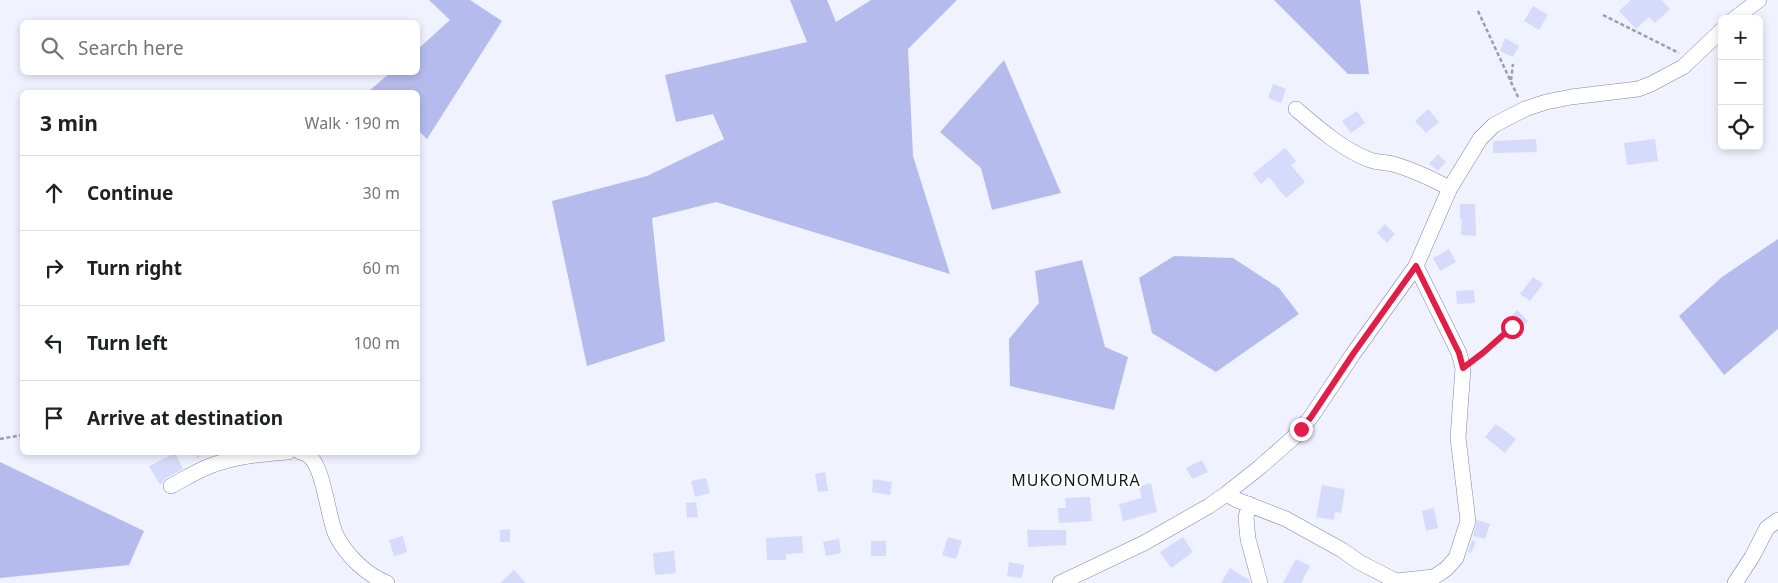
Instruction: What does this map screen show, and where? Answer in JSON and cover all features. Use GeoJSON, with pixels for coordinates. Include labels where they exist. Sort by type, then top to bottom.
{"type":"FeatureCollection","features":[{"type":"Feature","properties":{"kind":"street"},"geometry":{"type":"LineString","coordinates":[[1739,15],[1759,0]]}},
{"type":"Feature","properties":{"kind":"street"},"geometry":{"type":"LineString","coordinates":[[1060,583],[1144,543],[1226,494],[1280,451],[1311,417],[1416,266],[1450,188],[1486,132],[1505,118],[1546,102],[1638,89],[1664,78],[1691,60],[1718,34]]}},
{"type":"Feature","properties":{"kind":"street"},"geometry":{"type":"LineString","coordinates":[[1296,109],[1317,127],[1351,151],[1371,160],[1395,164],[1450,188]]}},
{"type":"Feature","properties":{"kind":"street"},"geometry":{"type":"LineString","coordinates":[[1226,494],[1286,519],[1342,550],[1359,562],[1396,581],[1434,577],[1446,569],[1456,558],[1468,521],[1458,438],[1463,368],[1459,353],[1416,266]]}},
{"type":"Feature","properties":{"kind":"street"},"geometry":{"type":"LineString","coordinates":[[171,486],[209,466],[239,458],[264,455]]}},
{"type":"Feature","properties":{"kind":"street"},"geometry":{"type":"LineString","coordinates":[[308,455],[319,469],[336,536],[349,554],[364,569],[387,583]]}},
{"type":"Feature","properties":{"kind":"street"},"geometry":{"type":"LineString","coordinates":[[1249,504],[1246,518],[1248,539],[1260,583]]}},
{"type":"Feature","properties":{"kind":"street"},"geometry":{"type":"LineString","coordinates":[[1735,583],[1752,557],[1767,528],[1778,520]]}},
{"type":"Feature","properties":{"kind":"path"},"geometry":{"type":"LineString","coordinates":[[1478,11],[1525,109]]}},
{"type":"Feature","properties":{"kind":"path"},"geometry":{"type":"LineString","coordinates":[[1603,15],[1691,60]]}},
{"type":"Feature","properties":{"kind":"path"},"geometry":{"type":"LineString","coordinates":[[1511,81],[1513,64]]}},
{"type":"Feature","properties":{"kind":"path"},"geometry":{"type":"LineString","coordinates":[[1463,368],[1512,327]]}},
{"type":"Feature","properties":{"kind":"path"},"geometry":{"type":"LineString","coordinates":[[0,439],[20,435]]}},
{"type":"Feature","properties":{"kind":"shaded area"},"geometry":{"type":"Polygon","coordinates":[[[429,0],[470,0],[502,21],[427,139],[420,132],[420,90],[370,90],[388,75],[420,75],[420,47],[450,20],[429,0]]]}},
{"type":"Feature","properties":{"kind":"shaded area"},"geometry":{"type":"Polygon","coordinates":[[[790,0],[827,0],[836,22],[871,0],[957,0],[908,49],[913,156],[950,274],[716,202],[652,218],[665,341],[587,366],[552,201],[647,176],[724,139],[713,114],[676,122],[665,75],[807,42],[790,0]]]}},
{"type":"Feature","properties":{"kind":"shaded area"},"geometry":{"type":"Polygon","coordinates":[[[1274,0],[1360,0],[1369,74],[1348,74],[1274,0]]]}},
{"type":"Feature","properties":{"kind":"shaded area"},"geometry":{"type":"Polygon","coordinates":[[[1004,60],[1061,193],[992,210],[981,168],[940,132],[1004,60]]]}},
{"type":"Feature","properties":{"kind":"shaded area"},"geometry":{"type":"Polygon","coordinates":[[[1778,239],[1778,329],[1724,375],[1679,316],[1722,277],[1778,239]]]}},
{"type":"Feature","properties":{"kind":"shaded area"},"geometry":{"type":"Polygon","coordinates":[[[1174,256],[1233,258],[1279,288],[1299,314],[1216,372],[1152,333],[1139,278],[1174,256]]]}},
{"type":"Feature","properties":{"kind":"shaded area"},"geometry":{"type":"Polygon","coordinates":[[[1082,260],[1105,347],[1128,357],[1114,410],[1010,386],[1009,339],[1039,303],[1035,271],[1082,260]]]}},
{"type":"Feature","properties":{"kind":"shaded area"},"geometry":{"type":"Polygon","coordinates":[[[0,462],[144,531],[129,565],[0,578],[0,462]]]}},
{"type":"Feature","properties":{"kind":"building"},"geometry":{"type":"Polygon","coordinates":[[[1631,0],[1662,0],[1670,9],[1655,23],[1649,17],[1636,29],[1619,11],[1631,0]]]}},
{"type":"Feature","properties":{"kind":"building"},"geometry":{"type":"Polygon","coordinates":[[[1533,6],[1548,15],[1539,30],[1524,21],[1533,6]]]}},
{"type":"Feature","properties":{"kind":"building"},"geometry":{"type":"Polygon","coordinates":[[[1505,38],[1519,46],[1513,57],[1500,51],[1505,38]]]}},
{"type":"Feature","properties":{"kind":"building"},"geometry":{"type":"Polygon","coordinates":[[[1273,84],[1286,89],[1281,103],[1268,98],[1273,84]]]}},
{"type":"Feature","properties":{"kind":"building"},"geometry":{"type":"Polygon","coordinates":[[[1428,109],[1439,122],[1426,133],[1415,121],[1428,109]]]}},
{"type":"Feature","properties":{"kind":"building"},"geometry":{"type":"Polygon","coordinates":[[[1357,111],[1365,123],[1351,133],[1342,121],[1357,111]]]}},
{"type":"Feature","properties":{"kind":"building"},"geometry":{"type":"Polygon","coordinates":[[[1536,139],[1537,152],[1493,153],[1493,141],[1536,139]]]}},
{"type":"Feature","properties":{"kind":"building"},"geometry":{"type":"Polygon","coordinates":[[[1655,139],[1658,161],[1627,165],[1624,143],[1655,139]]]}},
{"type":"Feature","properties":{"kind":"building"},"geometry":{"type":"Polygon","coordinates":[[[1285,148],[1296,161],[1291,165],[1305,182],[1286,198],[1269,177],[1261,184],[1253,174],[1285,148]]]}},
{"type":"Feature","properties":{"kind":"building"},"geometry":{"type":"Polygon","coordinates":[[[1438,154],[1446,162],[1438,171],[1429,164],[1438,154]]]}},
{"type":"Feature","properties":{"kind":"building"},"geometry":{"type":"Polygon","coordinates":[[[1460,204],[1475,204],[1476,236],[1461,235],[1462,219],[1460,219],[1460,204]]]}},
{"type":"Feature","properties":{"kind":"building"},"geometry":{"type":"Polygon","coordinates":[[[1385,224],[1395,234],[1387,243],[1377,233],[1385,224]]]}},
{"type":"Feature","properties":{"kind":"building"},"geometry":{"type":"Polygon","coordinates":[[[1449,249],[1456,262],[1440,271],[1433,258],[1449,249]]]}},
{"type":"Feature","properties":{"kind":"building"},"geometry":{"type":"Polygon","coordinates":[[[1533,277],[1543,284],[1530,301],[1520,294],[1533,277]]]}},
{"type":"Feature","properties":{"kind":"building"},"geometry":{"type":"Polygon","coordinates":[[[1474,290],[1475,303],[1457,304],[1456,291],[1474,290]]]}},
{"type":"Feature","properties":{"kind":"building"},"geometry":{"type":"Polygon","coordinates":[[[1517,310],[1528,321],[1519,330],[1508,319],[1517,310]]]}},
{"type":"Feature","properties":{"kind":"building"},"geometry":{"type":"Polygon","coordinates":[[[1496,424],[1516,439],[1505,453],[1485,437],[1496,424]]]}},
{"type":"Feature","properties":{"kind":"building"},"geometry":{"type":"Polygon","coordinates":[[[171,455],[176,455],[183,469],[166,478],[160,485],[149,466],[171,455]]]}},
{"type":"Feature","properties":{"kind":"building"},"geometry":{"type":"Polygon","coordinates":[[[1202,460],[1208,472],[1192,479],[1186,468],[1202,460]]]}},
{"type":"Feature","properties":{"kind":"building"},"geometry":{"type":"Polygon","coordinates":[[[825,472],[828,491],[818,492],[815,474],[825,472]]]}},
{"type":"Feature","properties":{"kind":"building"},"geometry":{"type":"Polygon","coordinates":[[[706,478],[710,493],[695,497],[691,481],[706,478]]]}},
{"type":"Feature","properties":{"kind":"building"},"geometry":{"type":"Polygon","coordinates":[[[873,479],[892,482],[890,495],[872,492],[873,479]]]}},
{"type":"Feature","properties":{"kind":"building"},"geometry":{"type":"Polygon","coordinates":[[[1151,483],[1157,512],[1123,521],[1119,504],[1142,498],[1139,486],[1151,483]]]}},
{"type":"Feature","properties":{"kind":"building"},"geometry":{"type":"Polygon","coordinates":[[[1322,485],[1345,489],[1341,513],[1335,512],[1334,520],[1316,517],[1322,485]]]}},
{"type":"Feature","properties":{"kind":"building"},"geometry":{"type":"Polygon","coordinates":[[[1090,497],[1092,521],[1059,523],[1058,508],[1066,508],[1065,498],[1090,497]]]}},
{"type":"Feature","properties":{"kind":"building"},"geometry":{"type":"Polygon","coordinates":[[[696,502],[698,517],[687,518],[686,503],[696,502]]]}},
{"type":"Feature","properties":{"kind":"building"},"geometry":{"type":"Polygon","coordinates":[[[1434,508],[1438,528],[1426,531],[1422,511],[1434,508]]]}},
{"type":"Feature","properties":{"kind":"building"},"geometry":{"type":"Polygon","coordinates":[[[1477,520],[1490,524],[1485,539],[1473,536],[1477,520]]]}},
{"type":"Feature","properties":{"kind":"building"},"geometry":{"type":"Polygon","coordinates":[[[510,529],[510,542],[500,542],[500,530],[510,529]]]}},
{"type":"Feature","properties":{"kind":"building"},"geometry":{"type":"Polygon","coordinates":[[[1027,530],[1066,530],[1066,545],[1028,547],[1027,530]]]}},
{"type":"Feature","properties":{"kind":"building"},"geometry":{"type":"Polygon","coordinates":[[[403,536],[407,552],[394,556],[389,540],[403,536]]]}},
{"type":"Feature","properties":{"kind":"building"},"geometry":{"type":"Polygon","coordinates":[[[802,536],[803,553],[786,554],[786,560],[767,560],[766,538],[802,536]]]}},
{"type":"Feature","properties":{"kind":"building"},"geometry":{"type":"Polygon","coordinates":[[[948,537],[962,541],[956,559],[942,555],[948,537]]]}},
{"type":"Feature","properties":{"kind":"building"},"geometry":{"type":"Polygon","coordinates":[[[1183,537],[1193,552],[1171,568],[1160,552],[1183,537]]]}},
{"type":"Feature","properties":{"kind":"building"},"geometry":{"type":"Polygon","coordinates":[[[839,539],[841,553],[826,556],[823,542],[839,539]]]}},
{"type":"Feature","properties":{"kind":"building"},"geometry":{"type":"Polygon","coordinates":[[[1472,540],[1476,542],[1471,553],[1468,552],[1472,540]]]}},
{"type":"Feature","properties":{"kind":"building"},"geometry":{"type":"Polygon","coordinates":[[[871,541],[886,541],[886,556],[871,556],[871,541]]]}},
{"type":"Feature","properties":{"kind":"building"},"geometry":{"type":"Polygon","coordinates":[[[674,551],[676,573],[655,575],[653,553],[674,551]]]}},
{"type":"Feature","properties":{"kind":"building"},"geometry":{"type":"Polygon","coordinates":[[[1296,559],[1310,566],[1301,583],[1283,583],[1296,559]]]}},
{"type":"Feature","properties":{"kind":"building"},"geometry":{"type":"Polygon","coordinates":[[[1009,562],[1024,565],[1022,578],[1007,576],[1009,562]]]}},
{"type":"Feature","properties":{"kind":"building"},"geometry":{"type":"Polygon","coordinates":[[[1230,568],[1249,580],[1250,583],[1221,583],[1230,568]]]}},
{"type":"Feature","properties":{"kind":"building"},"geometry":{"type":"Polygon","coordinates":[[[514,570],[526,583],[500,583],[514,570]]]}},
{"type":"Feature","properties":{"kind":"district","name":"MUKONOMURA"},"geometry":{"type":"Point","coordinates":[1076,480]}},
{"type":"Feature","properties":{"kind":"route"},"geometry":{"type":"LineString","coordinates":[[1301,429],[1416,266],[1459,353],[1463,368],[1512,327]]}}]}
